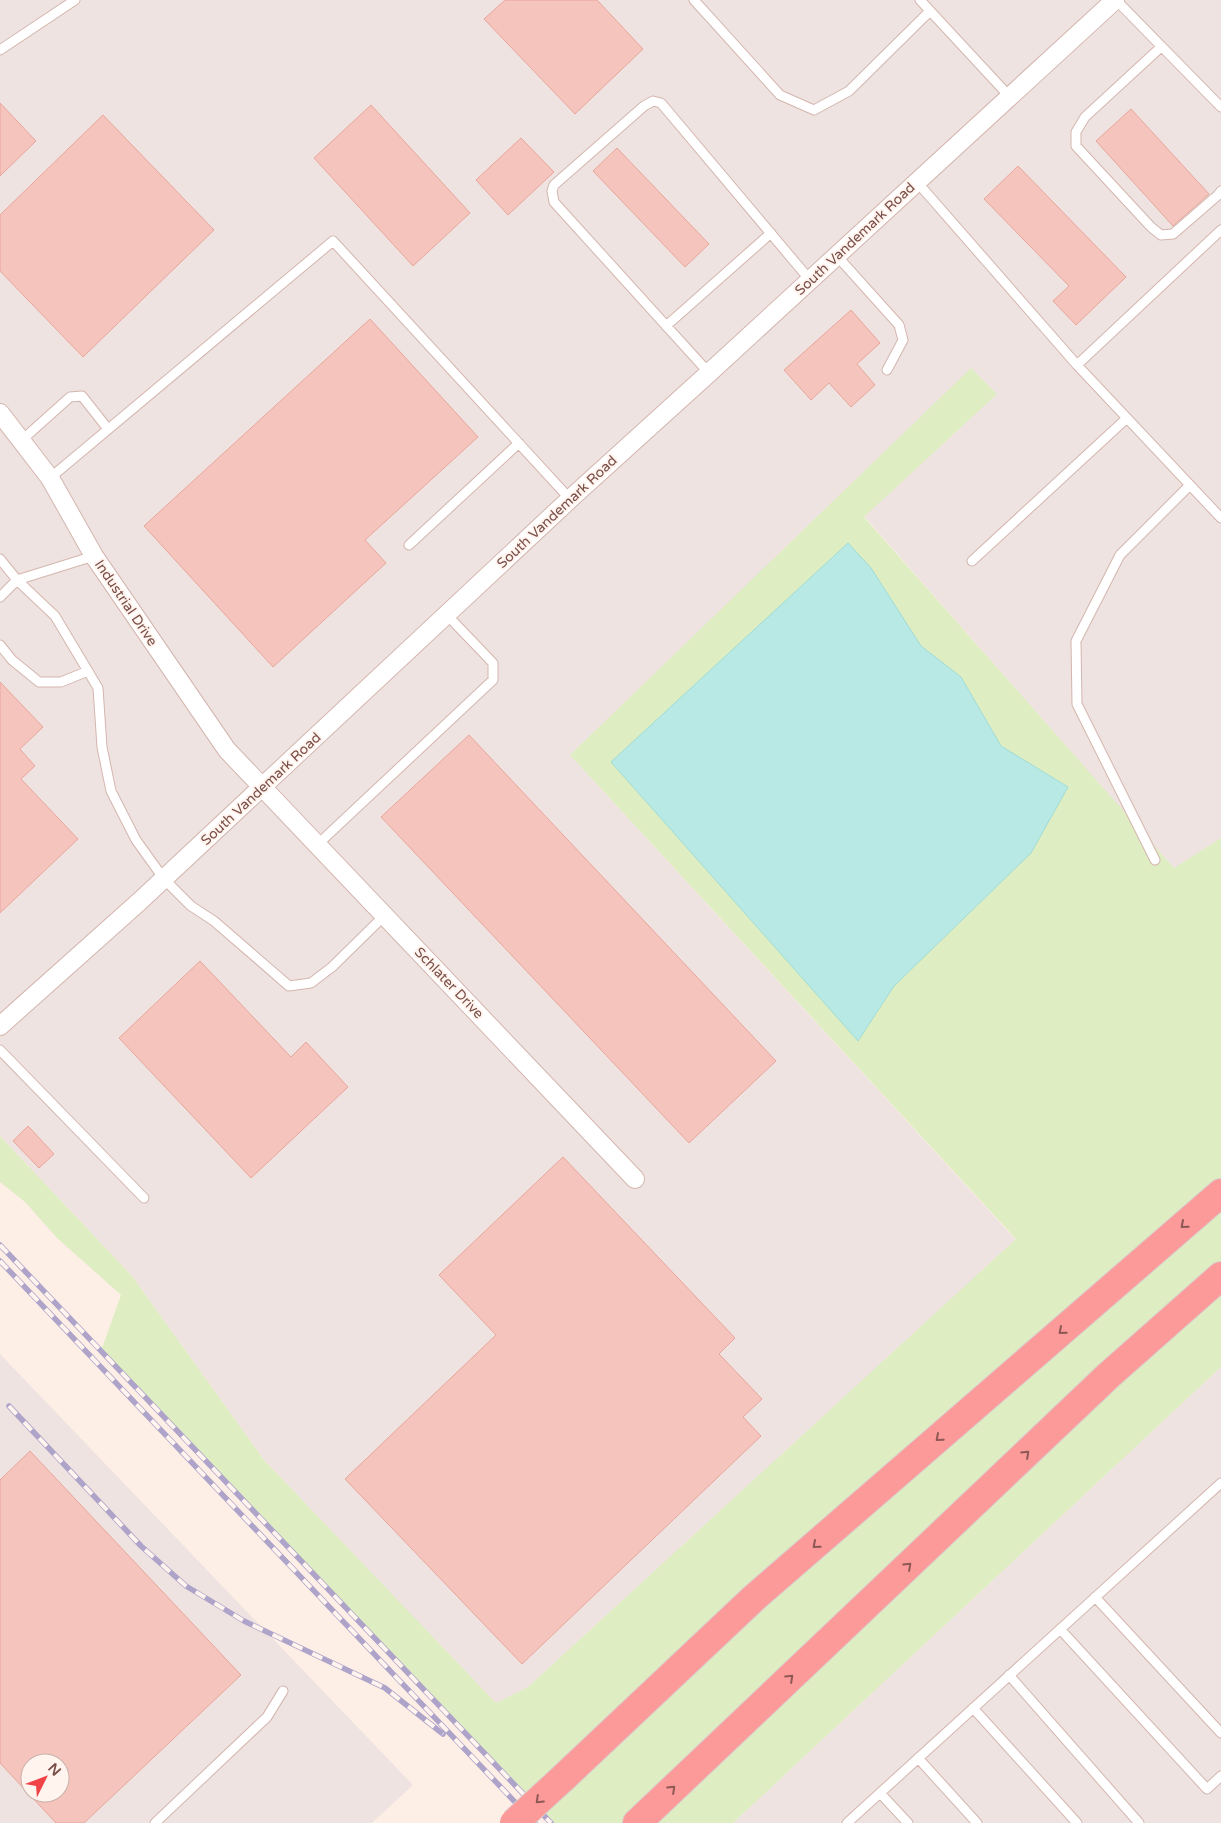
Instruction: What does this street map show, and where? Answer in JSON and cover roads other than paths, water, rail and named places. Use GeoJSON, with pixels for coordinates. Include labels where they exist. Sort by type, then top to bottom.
{"type":"FeatureCollection","features":[{"type":"Feature","properties":{"kind":"highway"},"geometry":{"type":"LineString","coordinates":[[514,1823],[755,1598],[1221,1193]]}},
{"type":"Feature","properties":{"kind":"highway"},"geometry":{"type":"LineString","coordinates":[[636,1823],[1109,1376],[1221,1276]]}},
{"type":"Feature","properties":{"kind":"street","name":"South Vandemark Road"},"geometry":{"type":"LineString","coordinates":[[0,1026],[164,879],[570,499],[1115,0]]}},
{"type":"Feature","properties":{"kind":"street","name":"Industrial Drive"},"geometry":{"type":"LineString","coordinates":[[0,413],[50,478],[94,556],[227,750],[262,787]]}},
{"type":"Feature","properties":{"kind":"street","name":"Schlater Drive"},"geometry":{"type":"LineString","coordinates":[[262,787],[635,1178]]}},
{"type":"Feature","properties":{"kind":"lane"},"geometry":{"type":"LineString","coordinates":[[0,50],[75,0]]}},
{"type":"Feature","properties":{"kind":"lane"},"geometry":{"type":"LineString","coordinates":[[694,0],[780,95],[814,110],[849,91],[930,11]]}},
{"type":"Feature","properties":{"kind":"lane"},"geometry":{"type":"LineString","coordinates":[[920,0],[1009,96]]}},
{"type":"Feature","properties":{"kind":"lane"},"geometry":{"type":"LineString","coordinates":[[1115,0],[1221,107]]}},
{"type":"Feature","properties":{"kind":"lane"},"geometry":{"type":"LineString","coordinates":[[1161,46],[1085,117],[1076,132],[1076,146],[1151,227],[1162,235],[1173,234],[1221,191]]}},
{"type":"Feature","properties":{"kind":"lane"},"geometry":{"type":"LineString","coordinates":[[709,373],[554,202],[552,191],[554,185],[644,106],[653,101],[661,103],[810,280]]}},
{"type":"Feature","properties":{"kind":"lane"},"geometry":{"type":"LineString","coordinates":[[917,182],[1077,365],[1221,518]]}},
{"type":"Feature","properties":{"kind":"lane"},"geometry":{"type":"LineString","coordinates":[[1077,365],[1221,230]]}},
{"type":"Feature","properties":{"kind":"lane"},"geometry":{"type":"LineString","coordinates":[[666,326],[771,233]]}},
{"type":"Feature","properties":{"kind":"lane"},"geometry":{"type":"LineString","coordinates":[[50,478],[332,241],[570,499]]}},
{"type":"Feature","properties":{"kind":"lane"},"geometry":{"type":"LineString","coordinates":[[837,256],[899,324],[903,340],[887,370]]}},
{"type":"Feature","properties":{"kind":"lane"},"geometry":{"type":"LineString","coordinates":[[22,440],[70,397],[76,396],[82,396],[108,429]]}},
{"type":"Feature","properties":{"kind":"lane"},"geometry":{"type":"LineString","coordinates":[[972,561],[1127,418]]}},
{"type":"Feature","properties":{"kind":"lane"},"geometry":{"type":"LineString","coordinates":[[408,545],[519,444]]}},
{"type":"Feature","properties":{"kind":"lane"},"geometry":{"type":"LineString","coordinates":[[1156,860],[1077,704],[1076,641],[1120,555],[1190,485]]}},
{"type":"Feature","properties":{"kind":"lane"},"geometry":{"type":"LineString","coordinates":[[0,597],[17,580],[94,556]]}},
{"type":"Feature","properties":{"kind":"lane"},"geometry":{"type":"LineString","coordinates":[[0,559],[17,580],[56,616],[98,688],[102,747],[111,791],[136,840],[164,879],[191,906],[214,921],[289,986],[310,984],[332,967],[385,915]]}},
{"type":"Feature","properties":{"kind":"lane"},"geometry":{"type":"LineString","coordinates":[[317,845],[493,680],[493,664],[447,615]]}},
{"type":"Feature","properties":{"kind":"lane"},"geometry":{"type":"LineString","coordinates":[[0,645],[12,660],[39,682],[61,682],[88,671]]}},
{"type":"Feature","properties":{"kind":"lane"},"geometry":{"type":"LineString","coordinates":[[0,1050],[144,1198]]}},
{"type":"Feature","properties":{"kind":"lane"},"geometry":{"type":"LineString","coordinates":[[847,1823],[1221,1483]]}},
{"type":"Feature","properties":{"kind":"lane"},"geometry":{"type":"LineString","coordinates":[[1096,1597],[1221,1733]]}},
{"type":"Feature","properties":{"kind":"lane"},"geometry":{"type":"LineString","coordinates":[[1060,1629],[1208,1789],[1221,1776]]}},
{"type":"Feature","properties":{"kind":"lane"},"geometry":{"type":"LineString","coordinates":[[1009,1675],[1139,1823]]}},
{"type":"Feature","properties":{"kind":"lane"},"geometry":{"type":"LineString","coordinates":[[155,1823],[267,1717],[283,1691]]}},
{"type":"Feature","properties":{"kind":"lane"},"geometry":{"type":"LineString","coordinates":[[973,1708],[1077,1823]]}},
{"type":"Feature","properties":{"kind":"lane"},"geometry":{"type":"LineString","coordinates":[[918,1758],[977,1823]]}},
{"type":"Feature","properties":{"kind":"lane"},"geometry":{"type":"LineString","coordinates":[[880,1794],[908,1823]]}},
{"type":"Feature","properties":{"kind":"water"},"geometry":{"type":"Polygon","coordinates":[[[848,543],[871,568],[921,646],[961,677],[1001,746],[1068,787],[1031,853],[894,986],[858,1041],[611,762],[848,543]]]}},
{"type":"Feature","properties":{"kind":"railway"},"geometry":{"type":"LineString","coordinates":[[0,1245],[551,1823]]}},
{"type":"Feature","properties":{"kind":"railway"},"geometry":{"type":"LineString","coordinates":[[0,1261],[535,1823]]}},
{"type":"Feature","properties":{"kind":"railway"},"geometry":{"type":"LineString","coordinates":[[9,1406],[141,1546],[186,1586],[244,1621],[385,1688],[443,1734]]}}]}
